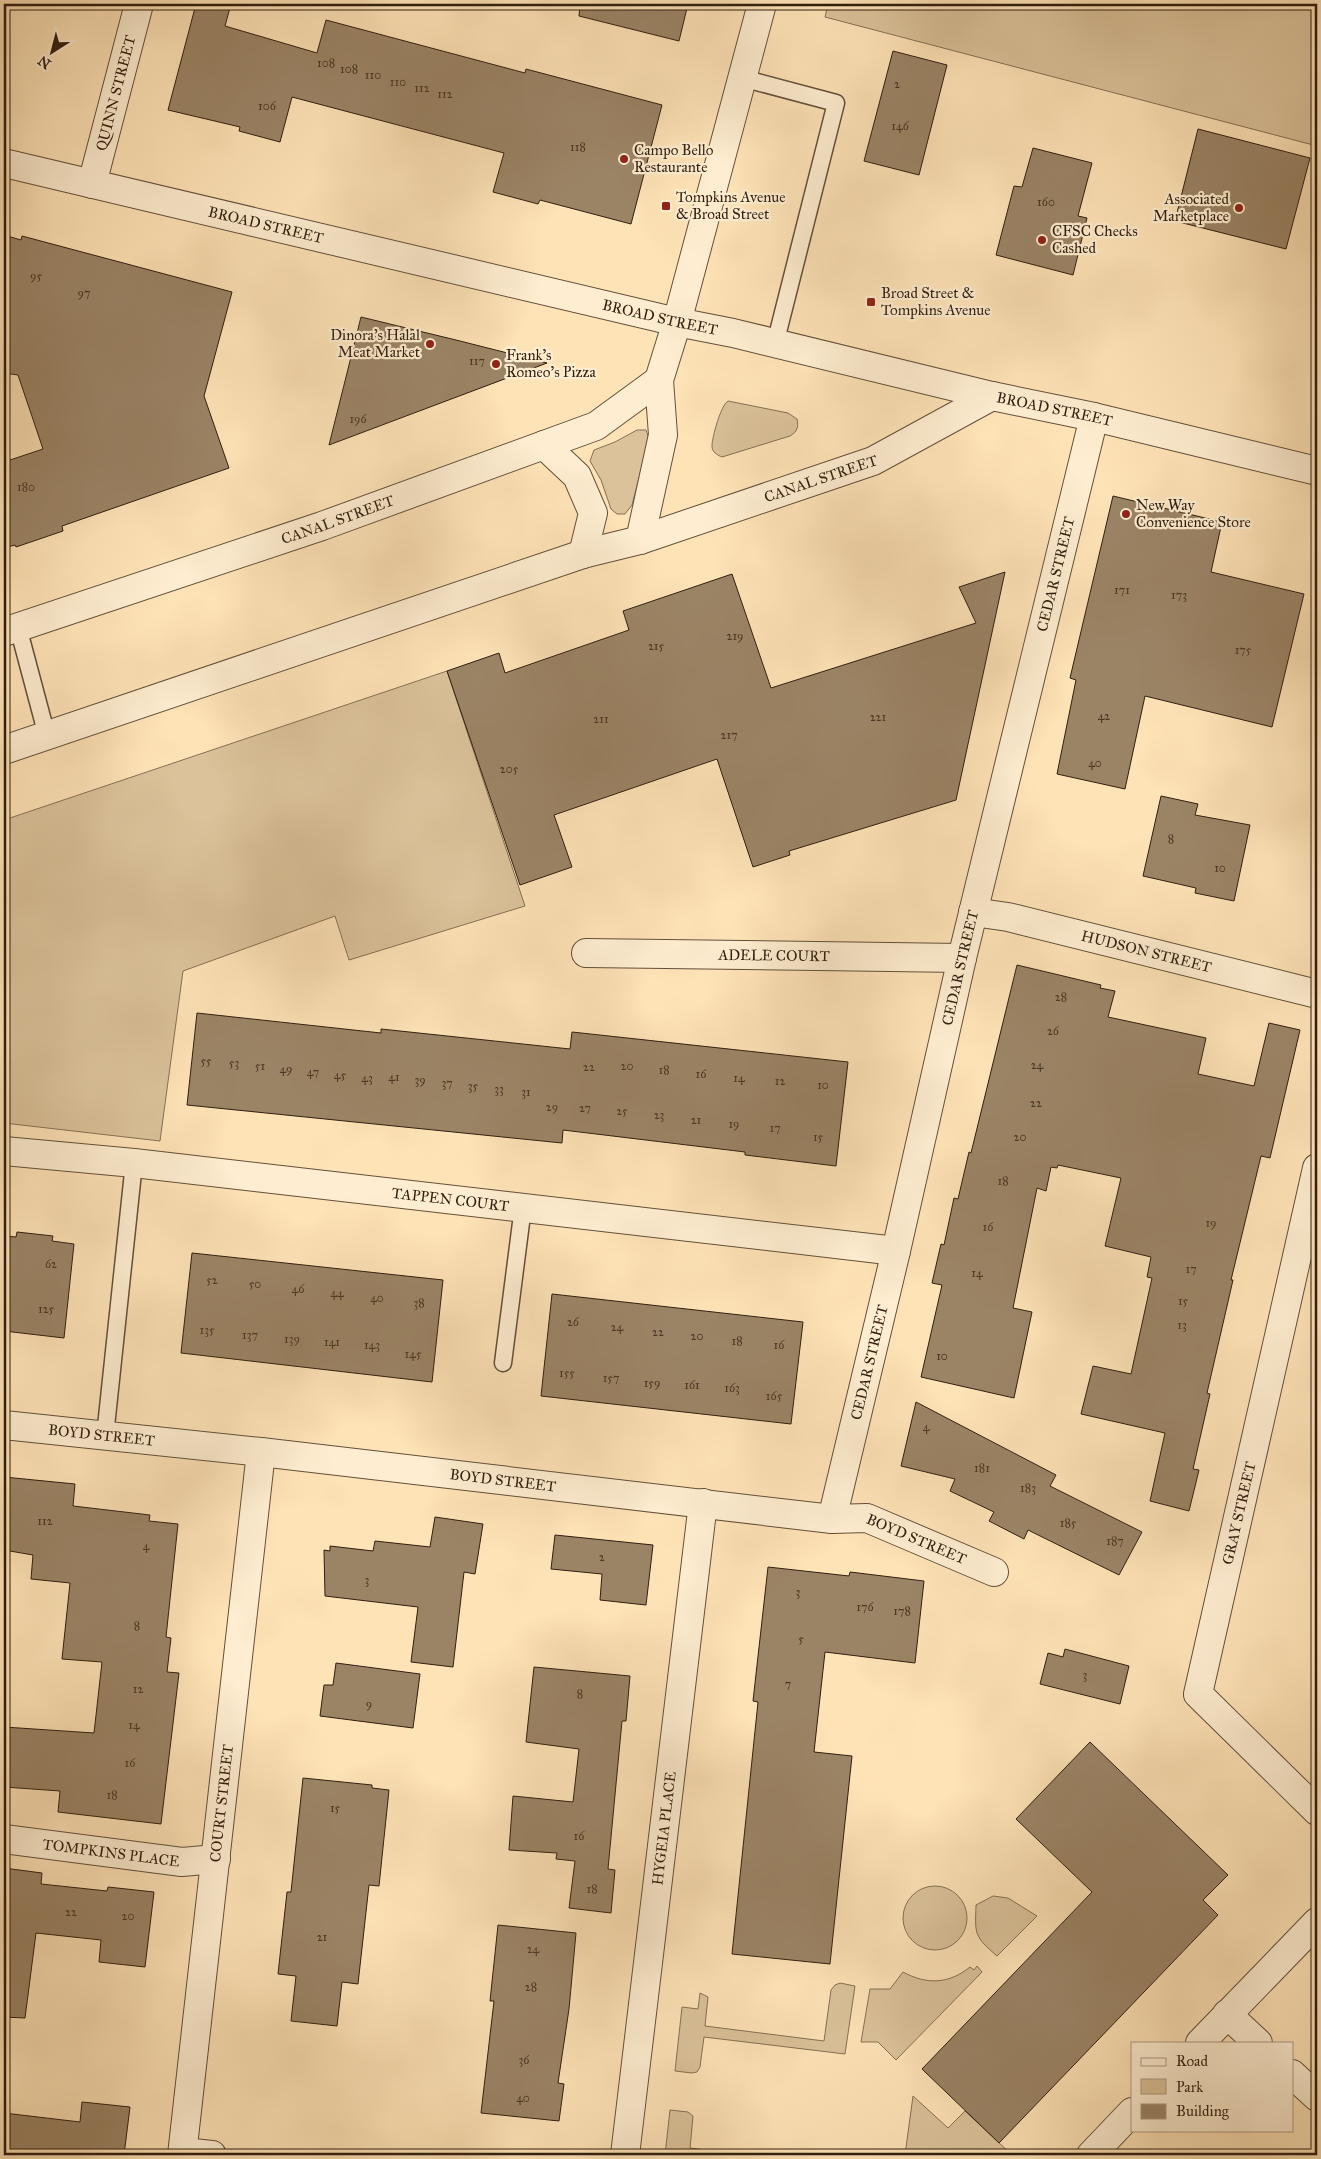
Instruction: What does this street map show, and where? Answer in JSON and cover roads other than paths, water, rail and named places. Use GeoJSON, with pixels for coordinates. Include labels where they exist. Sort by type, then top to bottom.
{"type":"FeatureCollection","features":[{"type":"Feature","properties":{"kind":"street","name":"QUINN STREET"},"geometry":{"type":"LineString","coordinates":[[92,184],[139,4]]}},
{"type":"Feature","properties":{"kind":"street"},"geometry":{"type":"LineString","coordinates":[[640,540],[663,435],[659,380],[762,4]]}},
{"type":"Feature","properties":{"kind":"street","name":"BROAD STREET"},"geometry":{"type":"LineString","coordinates":[[4,162],[676,322],[733,333],[992,396],[1094,417],[1317,471]]}},
{"type":"Feature","properties":{"kind":"street","name":"CANAL STREET"},"geometry":{"type":"LineString","coordinates":[[11,629],[322,526],[596,426],[659,380]]}},
{"type":"Feature","properties":{"kind":"street","name":"CANAL STREET"},"geometry":{"type":"LineString","coordinates":[[4,750],[583,554],[640,540],[873,461],[992,396]]}},
{"type":"Feature","properties":{"kind":"street","name":"CEDAR STREET"},"geometry":{"type":"LineString","coordinates":[[832,1519],[896,1251],[962,958],[1094,417]]}},
{"type":"Feature","properties":{"kind":"street"},"geometry":{"type":"LineString","coordinates":[[544,445],[577,476],[593,513],[583,554]]}},
{"type":"Feature","properties":{"kind":"street","name":"HUDSON STREET"},"geometry":{"type":"LineString","coordinates":[[973,912],[1008,917],[1317,994]]}},
{"type":"Feature","properties":{"kind":"street","name":"ADELE COURT"},"geometry":{"type":"LineString","coordinates":[[586,953],[962,958]]}},
{"type":"Feature","properties":{"kind":"street","name":"TAPPEN COURT"},"geometry":{"type":"LineString","coordinates":[[4,1151],[134,1163],[896,1251]]}},
{"type":"Feature","properties":{"kind":"street","name":"GRAY STREET"},"geometry":{"type":"LineString","coordinates":[[1317,1168],[1198,1694],[1317,1811]]}},
{"type":"Feature","properties":{"kind":"street","name":"BOYD STREET"},"geometry":{"type":"LineString","coordinates":[[4,1425],[261,1452],[832,1519],[867,1518],[994,1572]]}},
{"type":"Feature","properties":{"kind":"street","name":"COURT STREET"},"geometry":{"type":"LineString","coordinates":[[182,2154],[261,1452]]}},
{"type":"Feature","properties":{"kind":"street","name":"HYGEIA PLACE"},"geometry":{"type":"LineString","coordinates":[[624,2155],[703,1503]]}},
{"type":"Feature","properties":{"kind":"street","name":"TOMPKINS PLACE"},"geometry":{"type":"LineString","coordinates":[[4,1839],[182,1862],[216,1859]]}},
{"type":"Feature","properties":{"kind":"street"},"geometry":{"type":"LineString","coordinates":[[1201,2042],[1317,1922]]}},
{"type":"Feature","properties":{"kind":"street"},"geometry":{"type":"LineString","coordinates":[[1227,2014],[1257,2042]]}},
{"type":"Feature","properties":{"kind":"street"},"geometry":{"type":"LineString","coordinates":[[1294,2076],[1317,2097]]}},
{"type":"Feature","properties":{"kind":"street"},"geometry":{"type":"LineString","coordinates":[[1091,2155],[1131,2113]]}},
{"type":"Feature","properties":{"kind":"street"},"geometry":{"type":"LineString","coordinates":[[182,2154],[212,2155]]}},
{"type":"Feature","properties":{"kind":"lane"},"geometry":{"type":"LineString","coordinates":[[742,78],[836,103],[775,344]]}},
{"type":"Feature","properties":{"kind":"lane"},"geometry":{"type":"LineString","coordinates":[[11,629],[47,736]]}},
{"type":"Feature","properties":{"kind":"lane"},"geometry":{"type":"LineString","coordinates":[[105,1436],[134,1163]]}},
{"type":"Feature","properties":{"kind":"lane"},"geometry":{"type":"LineString","coordinates":[[503,1364],[522,1207]]}},
{"type":"Feature","properties":{"kind":"place","name":"Campo Bello Restaurante"},"geometry":{"type":"Point","coordinates":[624,159]}},
{"type":"Feature","properties":{"kind":"place","name":"Tompkins Avenue & Broad Street"},"geometry":{"type":"Point","coordinates":[666,206]}},
{"type":"Feature","properties":{"kind":"place","name":"Associated Marketplace"},"geometry":{"type":"Point","coordinates":[1239,208]}},
{"type":"Feature","properties":{"kind":"place","name":"CFSC Checks Cashed"},"geometry":{"type":"Point","coordinates":[1042,240]}},
{"type":"Feature","properties":{"kind":"place","name":"Broad Street & Tompkins Avenue"},"geometry":{"type":"Point","coordinates":[871,302]}},
{"type":"Feature","properties":{"kind":"place","name":"Dinora's Halal Meat Market"},"geometry":{"type":"Point","coordinates":[430,344]}},
{"type":"Feature","properties":{"kind":"place","name":"Frank's Romeo's Pizza"},"geometry":{"type":"Point","coordinates":[496,364]}},
{"type":"Feature","properties":{"kind":"place","name":"New Way Convenience Store"},"geometry":{"type":"Point","coordinates":[1126,514]}}]}
